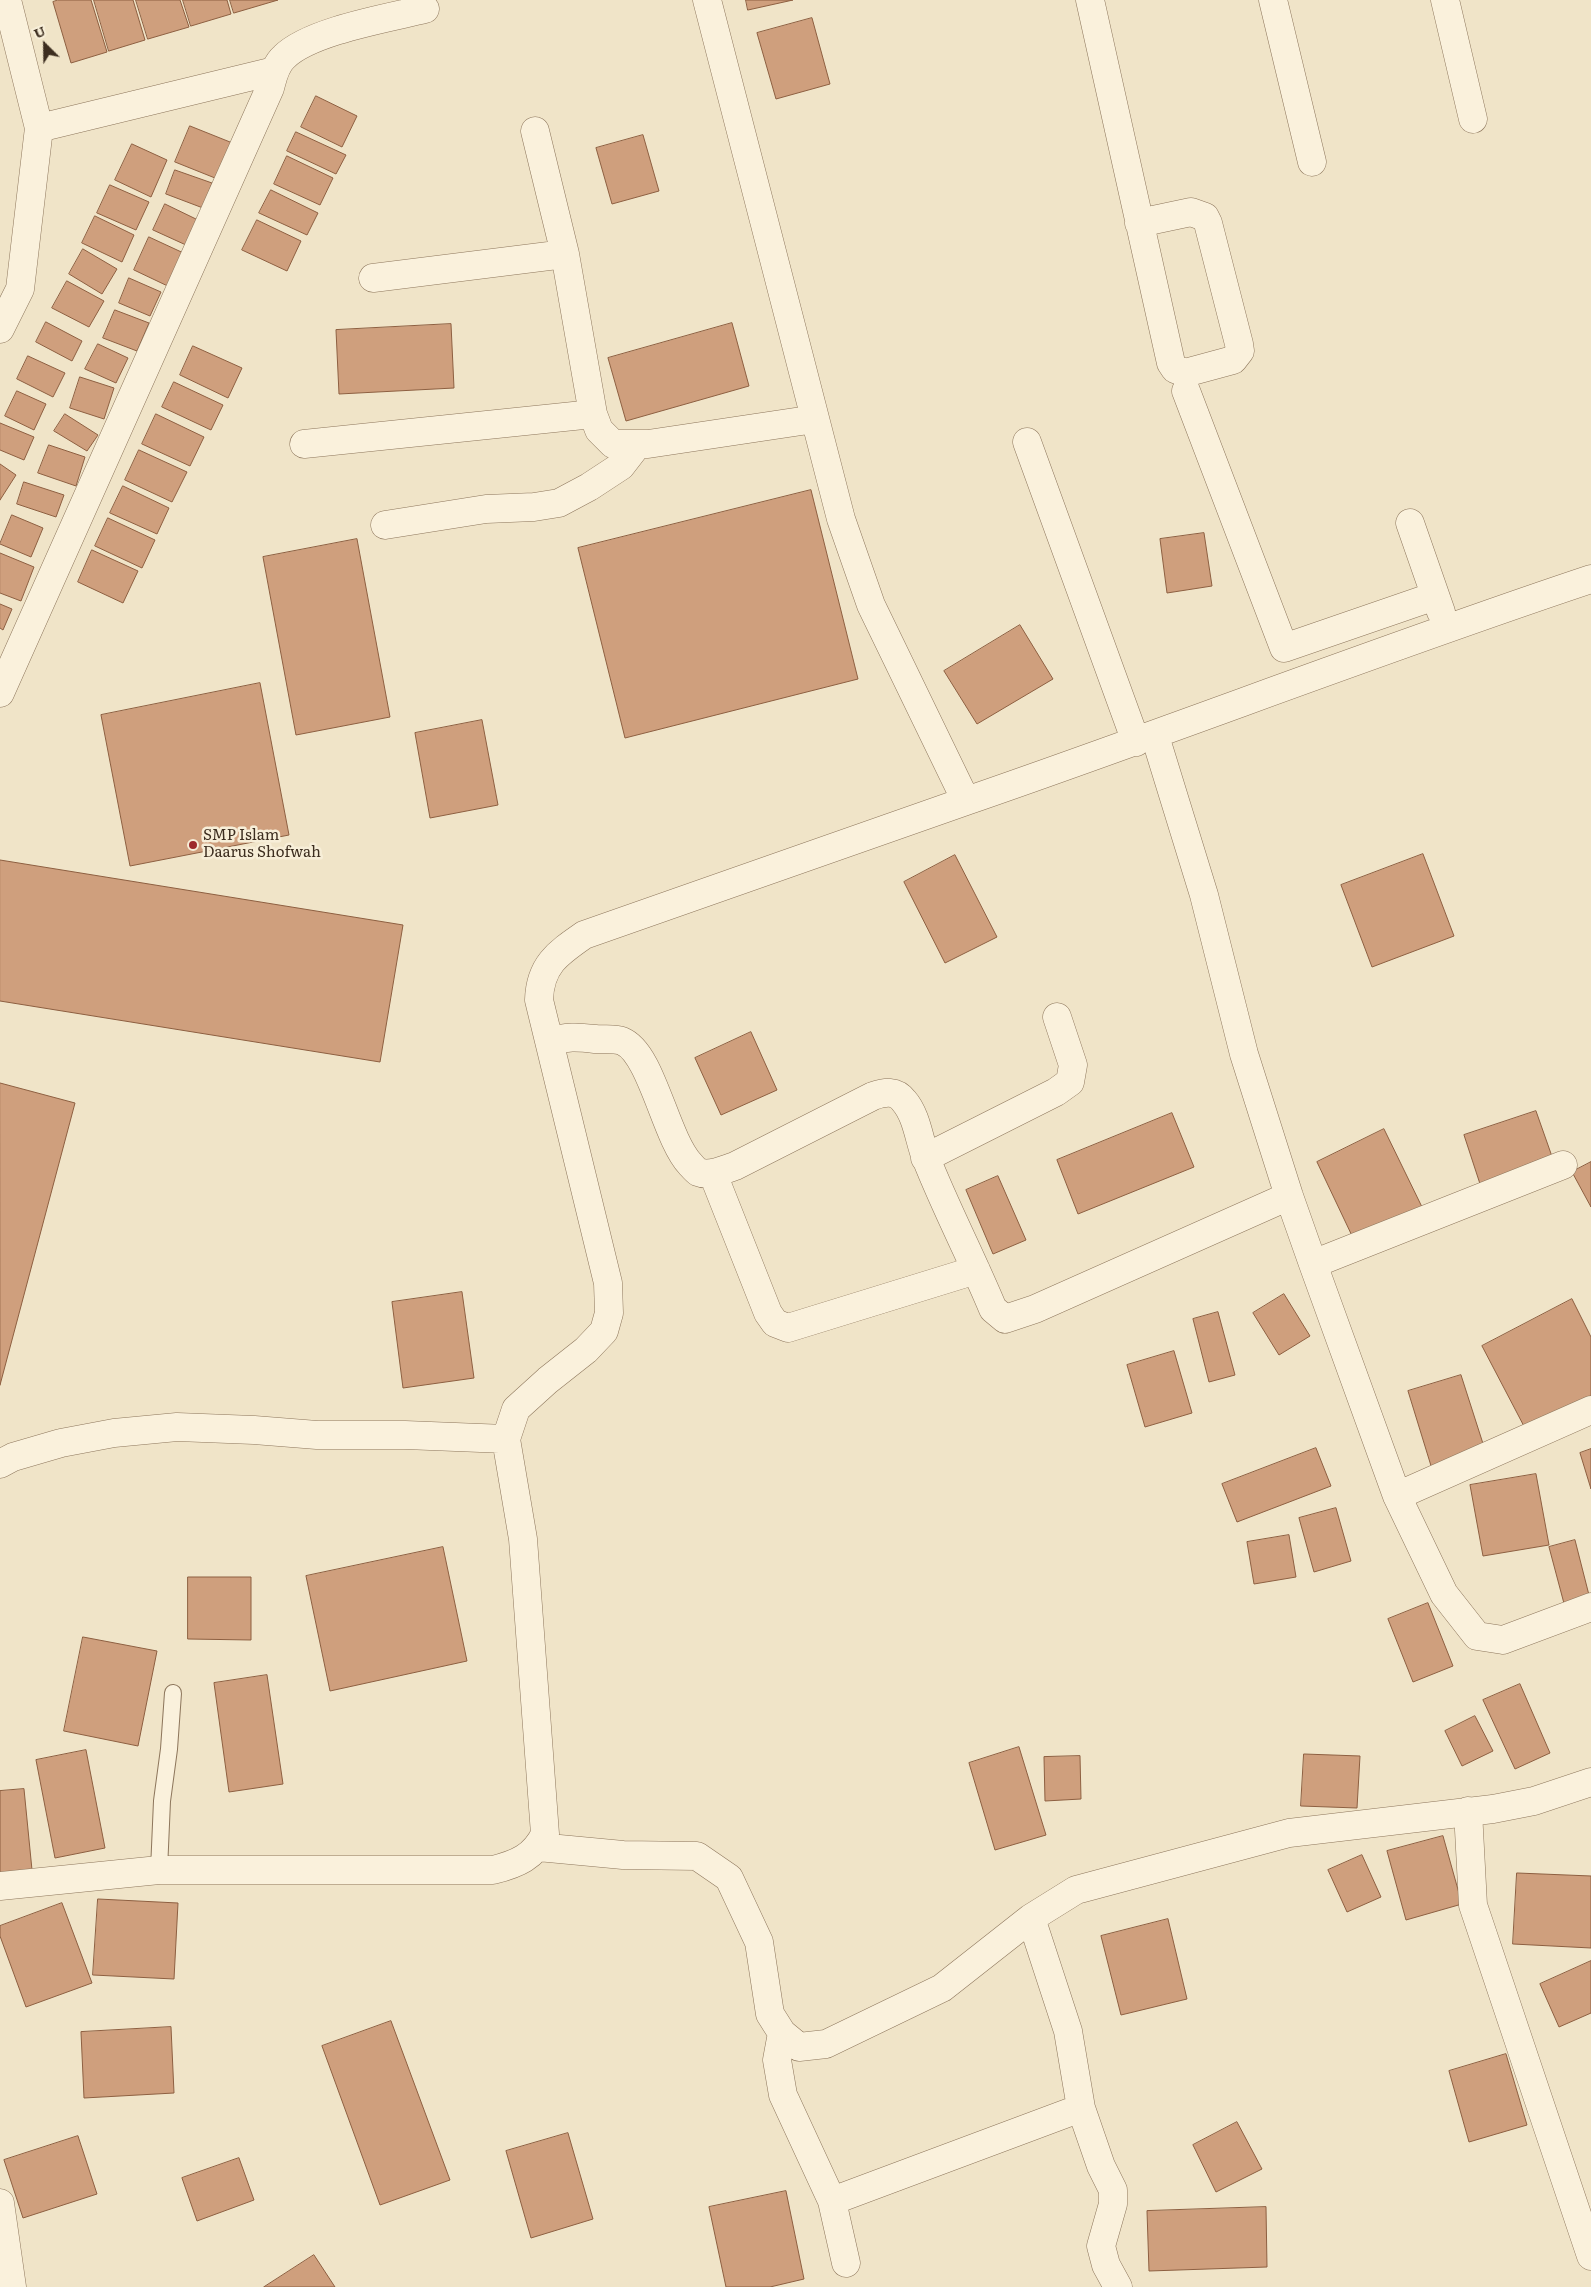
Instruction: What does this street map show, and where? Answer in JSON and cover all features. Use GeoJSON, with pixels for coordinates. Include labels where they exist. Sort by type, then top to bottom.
{"type":"FeatureCollection","features":[{"type":"Feature","properties":{"kind":"street"},"geometry":{"type":"LineString","coordinates":[[0,329],[20,289],[39,128],[7,0]]}},
{"type":"Feature","properties":{"kind":"street"},"geometry":{"type":"LineString","coordinates":[[707,0],[841,519],[871,605],[966,802]]}},
{"type":"Feature","properties":{"kind":"street"},"geometry":{"type":"LineString","coordinates":[[1090,0],[1139,222],[1171,363],[1175,369],[1185,373],[1234,360],[1240,351],[1240,344],[1205,217],[1191,212],[1139,222]]}},
{"type":"Feature","properties":{"kind":"street"},"geometry":{"type":"LineString","coordinates":[[1273,0],[1312,162]]}},
{"type":"Feature","properties":{"kind":"street"},"geometry":{"type":"LineString","coordinates":[[1445,0],[1473,119]]}},
{"type":"Feature","properties":{"kind":"street"},"geometry":{"type":"LineString","coordinates":[[0,693],[270,88],[274,71],[283,57],[295,48],[320,37],[374,21],[425,9]]}},
{"type":"Feature","properties":{"kind":"street"},"geometry":{"type":"LineString","coordinates":[[39,128],[274,71]]}},
{"type":"Feature","properties":{"kind":"street"},"geometry":{"type":"LineString","coordinates":[[535,131],[566,254],[593,414],[599,430],[613,444],[638,444],[815,419]]}},
{"type":"Feature","properties":{"kind":"street"},"geometry":{"type":"LineString","coordinates":[[373,278],[566,254]]}},
{"type":"Feature","properties":{"kind":"street"},"geometry":{"type":"LineString","coordinates":[[1186,391],[1284,648],[1435,596]]}},
{"type":"Feature","properties":{"kind":"street"},"geometry":{"type":"LineString","coordinates":[[304,444],[593,414]]}},
{"type":"Feature","properties":{"kind":"street"},"geometry":{"type":"LineString","coordinates":[[1027,442],[1145,739],[1204,895],[1244,1054],[1289,1196],[1397,1496],[1444,1594],[1477,1636],[1503,1640],[1591,1607]]}},
{"type":"Feature","properties":{"kind":"street"},"geometry":{"type":"LineString","coordinates":[[385,525],[486,509],[534,507],[559,503],[589,487],[620,466],[638,444]]}},
{"type":"Feature","properties":{"kind":"street"},"geometry":{"type":"LineString","coordinates":[[1410,523],[1446,627]]}},
{"type":"Feature","properties":{"kind":"street"},"geometry":{"type":"LineString","coordinates":[[0,1886],[159,1870],[493,1870],[511,1866],[527,1858],[538,1847],[545,1834],[523,1539],[506,1439],[516,1409],[548,1380],[586,1350],[604,1331],[610,1313],[608,1283],[540,1000],[540,984],[547,967],[562,950],[584,935],[1145,739],[1446,627],[1591,579]]}},
{"type":"Feature","properties":{"kind":"street"},"geometry":{"type":"LineString","coordinates":[[926,1158],[1056,1092],[1070,1082],[1073,1065],[1057,1017]]}},
{"type":"Feature","properties":{"kind":"street"},"geometry":{"type":"LineString","coordinates":[[550,1042],[573,1036],[622,1041],[634,1051],[644,1065],[674,1141],[683,1156],[697,1171],[713,1174],[735,1166],[884,1092],[894,1092],[904,1101],[913,1117],[926,1158],[976,1270],[996,1313],[1005,1319],[1012,1318],[1289,1196]]}},
{"type":"Feature","properties":{"kind":"street"},"geometry":{"type":"LineString","coordinates":[[1313,1264],[1563,1165]]}},
{"type":"Feature","properties":{"kind":"street"},"geometry":{"type":"LineString","coordinates":[[713,1174],[768,1313],[776,1322],[788,1328],[976,1270]]}},
{"type":"Feature","properties":{"kind":"street"},"geometry":{"type":"LineString","coordinates":[[1397,1496],[1591,1410]]}},
{"type":"Feature","properties":{"kind":"street"},"geometry":{"type":"LineString","coordinates":[[0,1464],[13,1457],[62,1443],[114,1433],[177,1427],[317,1435],[405,1434],[506,1439]]}},
{"type":"Feature","properties":{"kind":"street"},"geometry":{"type":"LineString","coordinates":[[538,1847],[623,1855],[697,1856],[729,1878],[759,1942],[770,2014],[782,2033],[799,2046],[826,2044],[942,1988],[1031,1918],[1076,1890],[1289,1833],[1534,1801],[1591,1782]]}},
{"type":"Feature","properties":{"kind":"street"},"geometry":{"type":"LineString","coordinates":[[1468,1811],[1473,1905],[1591,2256]]}},
{"type":"Feature","properties":{"kind":"street"},"geometry":{"type":"LineString","coordinates":[[1031,1918],[1068,2032],[1081,2108],[1101,2166],[1113,2190],[1113,2204],[1102,2246],[1106,2265],[1118,2287]]}},
{"type":"Feature","properties":{"kind":"street"},"geometry":{"type":"LineString","coordinates":[[782,2033],[778,2060],[783,2095],[832,2201],[846,2263]]}},
{"type":"Feature","properties":{"kind":"street"},"geometry":{"type":"LineString","coordinates":[[832,2201],[1081,2108]]}},
{"type":"Feature","properties":{"kind":"street"},"geometry":{"type":"LineString","coordinates":[[0,2203],[12,2287]]}},
{"type":"Feature","properties":{"kind":"lane"},"geometry":{"type":"LineString","coordinates":[[159,1870],[162,1801],[169,1749],[173,1693]]}},
{"type":"Feature","properties":{"kind":"building"},"geometry":{"type":"Polygon","coordinates":[[[58,0],[91,0],[107,52],[71,63],[53,2],[58,0]]]}},
{"type":"Feature","properties":{"kind":"building"},"geometry":{"type":"Polygon","coordinates":[[[94,0],[133,0],[145,40],[109,51],[94,0]]]}},
{"type":"Feature","properties":{"kind":"building"},"geometry":{"type":"Polygon","coordinates":[[[136,0],[180,0],[189,27],[148,39],[136,0]]]}},
{"type":"Feature","properties":{"kind":"building"},"geometry":{"type":"Polygon","coordinates":[[[183,0],[227,0],[231,14],[191,26],[183,0]]]}},
{"type":"Feature","properties":{"kind":"building"},"geometry":{"type":"Polygon","coordinates":[[[230,0],[278,0],[234,13],[230,0]]]}},
{"type":"Feature","properties":{"kind":"building"},"geometry":{"type":"Polygon","coordinates":[[[746,0],[793,0],[748,10],[746,0]]]}},
{"type":"Feature","properties":{"kind":"building"},"geometry":{"type":"Polygon","coordinates":[[[812,18],[830,84],[776,99],[757,33],[812,18]]]}},
{"type":"Feature","properties":{"kind":"building"},"geometry":{"type":"Polygon","coordinates":[[[316,96],[357,116],[342,147],[301,127],[316,96]]]}},
{"type":"Feature","properties":{"kind":"building"},"geometry":{"type":"Polygon","coordinates":[[[190,126],[235,144],[220,180],[175,162],[190,126]]]}},
{"type":"Feature","properties":{"kind":"building"},"geometry":{"type":"Polygon","coordinates":[[[296,132],[346,155],[336,174],[287,151],[296,132]]]}},
{"type":"Feature","properties":{"kind":"building"},"geometry":{"type":"Polygon","coordinates":[[[643,135],[659,191],[612,204],[596,148],[643,135]]]}},
{"type":"Feature","properties":{"kind":"building"},"geometry":{"type":"Polygon","coordinates":[[[132,144],[167,160],[151,197],[115,180],[132,144]]]}},
{"type":"Feature","properties":{"kind":"building"},"geometry":{"type":"Polygon","coordinates":[[[287,156],[333,178],[320,205],[274,184],[287,156]]]}},
{"type":"Feature","properties":{"kind":"building"},"geometry":{"type":"Polygon","coordinates":[[[175,170],[212,183],[203,208],[166,194],[175,170]]]}},
{"type":"Feature","properties":{"kind":"building"},"geometry":{"type":"Polygon","coordinates":[[[110,185],[149,202],[136,230],[97,213],[110,185]]]}},
{"type":"Feature","properties":{"kind":"building"},"geometry":{"type":"Polygon","coordinates":[[[271,190],[318,213],[307,235],[259,213],[271,190]]]}},
{"type":"Feature","properties":{"kind":"building"},"geometry":{"type":"Polygon","coordinates":[[[165,204],[198,220],[186,245],[153,230],[165,204]]]}},
{"type":"Feature","properties":{"kind":"building"},"geometry":{"type":"Polygon","coordinates":[[[95,216],[134,235],[122,262],[82,243],[95,216]]]}},
{"type":"Feature","properties":{"kind":"building"},"geometry":{"type":"Polygon","coordinates":[[[257,220],[301,241],[287,271],[242,250],[257,220]]]}},
{"type":"Feature","properties":{"kind":"building"},"geometry":{"type":"Polygon","coordinates":[[[149,237],[190,256],[174,289],[134,270],[149,237]]]}},
{"type":"Feature","properties":{"kind":"building"},"geometry":{"type":"Polygon","coordinates":[[[83,249],[117,269],[102,294],[69,274],[83,249]]]}},
{"type":"Feature","properties":{"kind":"building"},"geometry":{"type":"Polygon","coordinates":[[[129,278],[161,292],[150,316],[119,303],[129,278]]]}},
{"type":"Feature","properties":{"kind":"building"},"geometry":{"type":"Polygon","coordinates":[[[67,281],[104,301],[89,327],[52,308],[67,281]]]}},
{"type":"Feature","properties":{"kind":"building"},"geometry":{"type":"Polygon","coordinates":[[[115,310],[149,323],[137,351],[103,338],[115,310]]]}},
{"type":"Feature","properties":{"kind":"building"},"geometry":{"type":"Polygon","coordinates":[[[46,322],[82,341],[72,361],[36,342],[46,322]]]}},
{"type":"Feature","properties":{"kind":"building"},"geometry":{"type":"Polygon","coordinates":[[[732,323],[749,386],[626,421],[608,358],[732,323]]]}},
{"type":"Feature","properties":{"kind":"building"},"geometry":{"type":"Polygon","coordinates":[[[451,324],[454,388],[339,394],[336,330],[451,324]]]}},
{"type":"Feature","properties":{"kind":"building"},"geometry":{"type":"Polygon","coordinates":[[[98,344],[128,358],[116,383],[85,369],[98,344]]]}},
{"type":"Feature","properties":{"kind":"building"},"geometry":{"type":"Polygon","coordinates":[[[193,346],[242,368],[228,398],[180,375],[193,346]]]}},
{"type":"Feature","properties":{"kind":"building"},"geometry":{"type":"Polygon","coordinates":[[[28,356],[65,373],[53,397],[17,379],[28,356]]]}},
{"type":"Feature","properties":{"kind":"building"},"geometry":{"type":"Polygon","coordinates":[[[80,377],[114,388],[104,419],[70,408],[80,377]]]}},
{"type":"Feature","properties":{"kind":"building"},"geometry":{"type":"Polygon","coordinates":[[[174,382],[223,405],[211,430],[162,407],[174,382]]]}},
{"type":"Feature","properties":{"kind":"building"},"geometry":{"type":"Polygon","coordinates":[[[17,391],[46,404],[34,430],[5,416],[17,391]]]}},
{"type":"Feature","properties":{"kind":"building"},"geometry":{"type":"Polygon","coordinates":[[[65,414],[98,435],[87,451],[54,431],[65,414]]]}},
{"type":"Feature","properties":{"kind":"building"},"geometry":{"type":"Polygon","coordinates":[[[156,414],[204,437],[190,466],[142,444],[156,414]]]}},
{"type":"Feature","properties":{"kind":"building"},"geometry":{"type":"Polygon","coordinates":[[[0,423],[34,437],[24,460],[0,450],[0,423]]]}},
{"type":"Feature","properties":{"kind":"building"},"geometry":{"type":"Polygon","coordinates":[[[49,445],[85,457],[76,486],[38,473],[49,445]]]}},
{"type":"Feature","properties":{"kind":"building"},"geometry":{"type":"Polygon","coordinates":[[[139,450],[187,472],[172,502],[125,480],[139,450]]]}},
{"type":"Feature","properties":{"kind":"building"},"geometry":{"type":"Polygon","coordinates":[[[0,464],[16,475],[0,500],[0,464]]]}},
{"type":"Feature","properties":{"kind":"building"},"geometry":{"type":"Polygon","coordinates":[[[24,482],[64,495],[56,517],[17,504],[24,482]]]}},
{"type":"Feature","properties":{"kind":"building"},"geometry":{"type":"Polygon","coordinates":[[[123,486],[169,508],[157,534],[110,513],[123,486]]]}},
{"type":"Feature","properties":{"kind":"building"},"geometry":{"type":"Polygon","coordinates":[[[811,490],[858,679],[625,738],[578,548],[811,490]]]}},
{"type":"Feature","properties":{"kind":"building"},"geometry":{"type":"Polygon","coordinates":[[[12,515],[43,528],[31,557],[0,544],[12,515]]]}},
{"type":"Feature","properties":{"kind":"building"},"geometry":{"type":"Polygon","coordinates":[[[108,518],[155,540],[142,568],[95,546],[108,518]]]}},
{"type":"Feature","properties":{"kind":"building"},"geometry":{"type":"Polygon","coordinates":[[[1204,533],[1212,586],[1167,593],[1160,539],[1204,533]]]}},
{"type":"Feature","properties":{"kind":"building"},"geometry":{"type":"Polygon","coordinates":[[[357,539],[390,717],[296,735],[263,557],[357,539]]]}},
{"type":"Feature","properties":{"kind":"building"},"geometry":{"type":"Polygon","coordinates":[[[92,550],[138,571],[123,603],[78,582],[92,550]]]}},
{"type":"Feature","properties":{"kind":"building"},"geometry":{"type":"Polygon","coordinates":[[[0,553],[34,567],[21,601],[0,593],[0,553]]]}},
{"type":"Feature","properties":{"kind":"building"},"geometry":{"type":"Polygon","coordinates":[[[0,604],[12,609],[3,630],[0,628],[0,604]]]}},
{"type":"Feature","properties":{"kind":"building"},"geometry":{"type":"Polygon","coordinates":[[[1020,625],[1053,679],[977,724],[944,671],[1020,625]]]}},
{"type":"Feature","properties":{"kind":"building"},"geometry":{"type":"Polygon","coordinates":[[[260,683],[289,835],[130,866],[101,715],[260,683]]]}},
{"type":"Feature","properties":{"kind":"building"},"geometry":{"type":"Polygon","coordinates":[[[482,720],[498,805],[430,818],[415,733],[482,720]]]}},
{"type":"Feature","properties":{"kind":"building"},"geometry":{"type":"Polygon","coordinates":[[[1423,854],[1454,936],[1372,967],[1341,885],[1423,854]]]}},
{"type":"Feature","properties":{"kind":"building"},"geometry":{"type":"Polygon","coordinates":[[[955,855],[997,937],[945,963],[904,882],[955,855]]]}},
{"type":"Feature","properties":{"kind":"building"},"geometry":{"type":"Polygon","coordinates":[[[0,860],[403,925],[380,1062],[0,1001],[0,860]]]}},
{"type":"Feature","properties":{"kind":"building"},"geometry":{"type":"Polygon","coordinates":[[[751,1032],[777,1090],[721,1115],[695,1058],[751,1032]]]}},
{"type":"Feature","properties":{"kind":"building"},"geometry":{"type":"Polygon","coordinates":[[[0,1083],[75,1103],[0,1385],[0,1083]]]}},
{"type":"Feature","properties":{"kind":"building"},"geometry":{"type":"Polygon","coordinates":[[[1536,1111],[1555,1165],[1482,1190],[1464,1135],[1536,1111]]]}},
{"type":"Feature","properties":{"kind":"building"},"geometry":{"type":"Polygon","coordinates":[[[1172,1113],[1194,1167],[1078,1214],[1057,1160],[1172,1113]]]}},
{"type":"Feature","properties":{"kind":"building"},"geometry":{"type":"Polygon","coordinates":[[[1384,1129],[1422,1207],[1354,1240],[1317,1162],[1384,1129]]]}},
{"type":"Feature","properties":{"kind":"building"},"geometry":{"type":"Polygon","coordinates":[[[1591,1162],[1591,1207],[1572,1172],[1591,1162]]]}},
{"type":"Feature","properties":{"kind":"building"},"geometry":{"type":"Polygon","coordinates":[[[998,1176],[1026,1240],[993,1254],[966,1190],[998,1176]]]}},
{"type":"Feature","properties":{"kind":"building"},"geometry":{"type":"Polygon","coordinates":[[[462,1292],[474,1378],[403,1388],[392,1302],[462,1292]]]}},
{"type":"Feature","properties":{"kind":"building"},"geometry":{"type":"Polygon","coordinates":[[[1284,1294],[1310,1336],[1279,1355],[1253,1313],[1284,1294]]]}},
{"type":"Feature","properties":{"kind":"building"},"geometry":{"type":"Polygon","coordinates":[[[1572,1299],[1591,1337],[1591,1398],[1527,1432],[1482,1346],[1572,1299]]]}},
{"type":"Feature","properties":{"kind":"building"},"geometry":{"type":"Polygon","coordinates":[[[1218,1312],[1235,1375],[1209,1382],[1193,1319],[1218,1312]]]}},
{"type":"Feature","properties":{"kind":"building"},"geometry":{"type":"Polygon","coordinates":[[[1174,1351],[1192,1413],[1145,1427],[1127,1365],[1174,1351]]]}},
{"type":"Feature","properties":{"kind":"building"},"geometry":{"type":"Polygon","coordinates":[[[1461,1375],[1486,1453],[1432,1469],[1408,1391],[1461,1375]]]}},
{"type":"Feature","properties":{"kind":"building"},"geometry":{"type":"Polygon","coordinates":[[[1316,1448],[1331,1486],[1237,1522],[1222,1484],[1316,1448]]]}},
{"type":"Feature","properties":{"kind":"building"},"geometry":{"type":"Polygon","coordinates":[[[1591,1449],[1591,1489],[1580,1453],[1591,1449]]]}},
{"type":"Feature","properties":{"kind":"building"},"geometry":{"type":"Polygon","coordinates":[[[1536,1474],[1549,1545],[1483,1556],[1470,1485],[1536,1474]]]}},
{"type":"Feature","properties":{"kind":"building"},"geometry":{"type":"Polygon","coordinates":[[[1336,1508],[1351,1561],[1314,1572],[1299,1518],[1336,1508]]]}},
{"type":"Feature","properties":{"kind":"building"},"geometry":{"type":"Polygon","coordinates":[[[1289,1535],[1296,1577],[1254,1584],[1247,1542],[1289,1535]]]}},
{"type":"Feature","properties":{"kind":"building"},"geometry":{"type":"Polygon","coordinates":[[[1575,1540],[1591,1603],[1566,1611],[1549,1547],[1575,1540]]]}},
{"type":"Feature","properties":{"kind":"building"},"geometry":{"type":"Polygon","coordinates":[[[443,1547],[467,1661],[330,1691],[306,1576],[443,1547]]]}},
{"type":"Feature","properties":{"kind":"building"},"geometry":{"type":"Polygon","coordinates":[[[188,1577],[251,1577],[251,1640],[188,1639],[188,1577]]]}},
{"type":"Feature","properties":{"kind":"building"},"geometry":{"type":"Polygon","coordinates":[[[1428,1603],[1453,1666],[1413,1682],[1388,1619],[1428,1603]]]}},
{"type":"Feature","properties":{"kind":"building"},"geometry":{"type":"Polygon","coordinates":[[[83,1637],[157,1651],[138,1746],[64,1731],[83,1637]]]}},
{"type":"Feature","properties":{"kind":"building"},"geometry":{"type":"Polygon","coordinates":[[[267,1675],[283,1784],[229,1792],[214,1683],[267,1675]]]}},
{"type":"Feature","properties":{"kind":"building"},"geometry":{"type":"Polygon","coordinates":[[[1520,1684],[1550,1753],[1515,1769],[1483,1700],[1520,1684]]]}},
{"type":"Feature","properties":{"kind":"building"},"geometry":{"type":"Polygon","coordinates":[[[1475,1716],[1493,1751],[1462,1766],[1445,1731],[1475,1716]]]}},
{"type":"Feature","properties":{"kind":"building"},"geometry":{"type":"Polygon","coordinates":[[[1019,1747],[1046,1835],[995,1850],[969,1763],[1019,1747]]]}},
{"type":"Feature","properties":{"kind":"building"},"geometry":{"type":"Polygon","coordinates":[[[86,1750],[105,1848],[55,1858],[36,1760],[86,1750]]]}},
{"type":"Feature","properties":{"kind":"building"},"geometry":{"type":"Polygon","coordinates":[[[1304,1754],[1360,1756],[1357,1808],[1301,1806],[1304,1754]]]}},
{"type":"Feature","properties":{"kind":"building"},"geometry":{"type":"Polygon","coordinates":[[[1080,1756],[1081,1799],[1045,1801],[1044,1757],[1080,1756]]]}},
{"type":"Feature","properties":{"kind":"building"},"geometry":{"type":"Polygon","coordinates":[[[24,1789],[32,1870],[0,1873],[0,1791],[24,1789]]]}},
{"type":"Feature","properties":{"kind":"building"},"geometry":{"type":"Polygon","coordinates":[[[1443,1836],[1462,1904],[1406,1920],[1387,1851],[1443,1836]]]}},
{"type":"Feature","properties":{"kind":"building"},"geometry":{"type":"Polygon","coordinates":[[[1362,1855],[1381,1897],[1347,1912],[1328,1870],[1362,1855]]]}},
{"type":"Feature","properties":{"kind":"building"},"geometry":{"type":"Polygon","coordinates":[[[1517,1873],[1591,1876],[1591,1948],[1513,1944],[1517,1873]]]}},
{"type":"Feature","properties":{"kind":"building"},"geometry":{"type":"Polygon","coordinates":[[[98,1899],[178,1903],[174,1979],[93,1975],[98,1899]]]}},
{"type":"Feature","properties":{"kind":"building"},"geometry":{"type":"Polygon","coordinates":[[[62,1903],[92,1983],[26,2007],[0,1936],[0,1926],[62,1903]]]}},
{"type":"Feature","properties":{"kind":"building"},"geometry":{"type":"Polygon","coordinates":[[[1168,1919],[1187,1999],[1121,2015],[1101,1936],[1168,1919]]]}},
{"type":"Feature","properties":{"kind":"building"},"geometry":{"type":"Polygon","coordinates":[[[1591,1961],[1591,2013],[1559,2027],[1540,1984],[1591,1961]]]}},
{"type":"Feature","properties":{"kind":"building"},"geometry":{"type":"Polygon","coordinates":[[[391,2021],[450,2180],[380,2205],[322,2046],[391,2021]]]}},
{"type":"Feature","properties":{"kind":"building"},"geometry":{"type":"Polygon","coordinates":[[[171,2027],[174,2093],[84,2098],[81,2032],[171,2027]]]}},
{"type":"Feature","properties":{"kind":"building"},"geometry":{"type":"Polygon","coordinates":[[[1506,2054],[1527,2125],[1469,2142],[1449,2071],[1506,2054]]]}},
{"type":"Feature","properties":{"kind":"building"},"geometry":{"type":"Polygon","coordinates":[[[1237,2122],[1262,2169],[1216,2192],[1193,2145],[1237,2122]]]}},
{"type":"Feature","properties":{"kind":"building"},"geometry":{"type":"Polygon","coordinates":[[[568,2133],[593,2219],[531,2238],[506,2151],[568,2133]]]}},
{"type":"Feature","properties":{"kind":"building"},"geometry":{"type":"Polygon","coordinates":[[[78,2136],[97,2194],[23,2218],[4,2160],[78,2136]]]}},
{"type":"Feature","properties":{"kind":"building"},"geometry":{"type":"Polygon","coordinates":[[[239,2158],[254,2200],[197,2221],[182,2178],[239,2158]]]}},
{"type":"Feature","properties":{"kind":"building"},"geometry":{"type":"Polygon","coordinates":[[[786,2191],[804,2279],[770,2287],[726,2287],[709,2207],[786,2191]]]}},
{"type":"Feature","properties":{"kind":"building"},"geometry":{"type":"Polygon","coordinates":[[[1266,2207],[1267,2267],[1149,2271],[1147,2211],[1266,2207]]]}},
{"type":"Feature","properties":{"kind":"building"},"geometry":{"type":"Polygon","coordinates":[[[314,2255],[335,2287],[264,2287],[314,2255]]]}},
{"type":"Feature","properties":{"kind":"place","name":"SMP Islam Daarus Shofwah"},"geometry":{"type":"Point","coordinates":[193,845]}}]}
